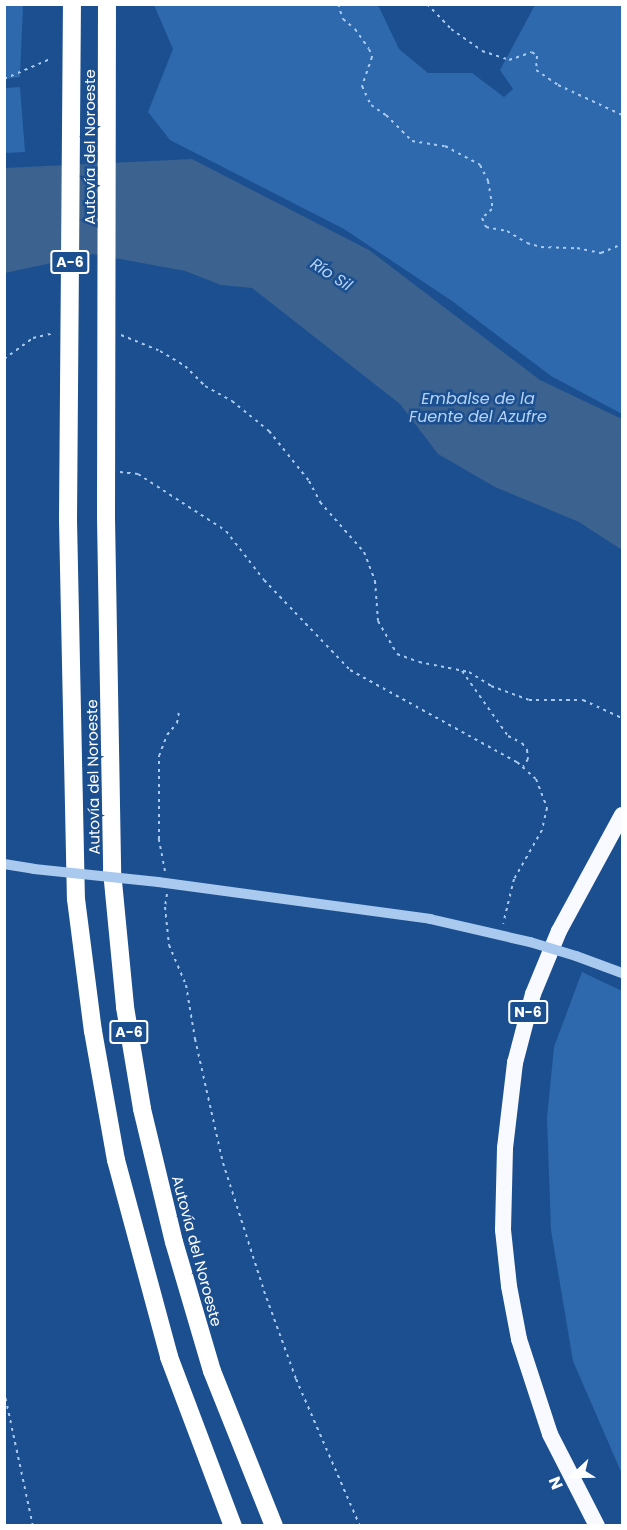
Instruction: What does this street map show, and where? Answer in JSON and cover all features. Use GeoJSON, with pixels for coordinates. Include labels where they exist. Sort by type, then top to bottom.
{"type":"FeatureCollection","features":[{"type":"Feature","properties":{"kind":"highway","name":"Autovía del Noroeste"},"geometry":{"type":"LineString","coordinates":[[72,4],[68,520],[76,898],[93,1031],[116,1160],[169,1357],[233,1526]]}},
{"type":"Feature","properties":{"kind":"highway","name":"Autovía del Noroeste"},"geometry":{"type":"LineString","coordinates":[[107,4],[106,518],[112,871],[125,1007],[142,1109],[174,1242],[212,1371],[274,1526]]}},
{"type":"Feature","properties":{"kind":"highway","name":"N-6"},"geometry":{"type":"LineString","coordinates":[[597,1526],[550,1434],[519,1340],[509,1286],[503,1230],[505,1149],[515,1063],[533,994],[559,930],[622,815]]}},
{"type":"Feature","properties":{"kind":"street"},"geometry":{"type":"LineString","coordinates":[[4,864],[398,914],[530,942],[622,973]]}},
{"type":"Feature","properties":{"kind":"path"},"geometry":{"type":"LineString","coordinates":[[338,4],[343,19],[355,29],[372,57],[362,86],[370,105],[386,115],[412,141],[445,146],[480,165],[488,181],[492,203],[492,209],[482,218],[486,227],[507,231],[527,243],[541,247],[577,248],[601,253],[622,244]]}},
{"type":"Feature","properties":{"kind":"path"},"geometry":{"type":"LineString","coordinates":[[427,4],[451,29],[482,51],[509,60],[532,52],[537,56],[536,70],[558,85],[622,115]]}},
{"type":"Feature","properties":{"kind":"path"},"geometry":{"type":"LineString","coordinates":[[4,79],[50,59]]}},
{"type":"Feature","properties":{"kind":"path"},"geometry":{"type":"LineString","coordinates":[[4,358],[33,338],[56,333]]}},
{"type":"Feature","properties":{"kind":"path"},"geometry":{"type":"LineString","coordinates":[[112,333],[160,351],[185,366],[205,386],[232,402],[268,431],[309,481],[320,502],[364,552],[375,581],[378,621],[397,654],[419,662],[469,672],[491,686],[529,700],[583,700],[622,718]]}},
{"type":"Feature","properties":{"kind":"path"},"geometry":{"type":"LineString","coordinates":[[119,472],[138,474],[226,531],[264,580],[356,674],[523,767],[536,779],[547,808],[542,830],[514,879],[500,935]]}},
{"type":"Feature","properties":{"kind":"path"},"geometry":{"type":"LineString","coordinates":[[462,671],[504,730],[527,750],[528,759],[523,767]]}},
{"type":"Feature","properties":{"kind":"path"},"geometry":{"type":"LineString","coordinates":[[179,712],[177,723],[167,735],[159,756],[161,862],[169,945],[186,985],[195,1039],[223,1163],[264,1290],[296,1379],[360,1526]]}},
{"type":"Feature","properties":{"kind":"path"},"geometry":{"type":"LineString","coordinates":[[4,1391],[33,1526]]}},
{"type":"Feature","properties":{"kind":"shaded area"},"geometry":{"type":"Polygon","coordinates":[[[5,4],[23,5],[20,77],[5,79],[5,4]]]}},
{"type":"Feature","properties":{"kind":"shaded area"},"geometry":{"type":"Polygon","coordinates":[[[154,5],[378,5],[399,49],[428,73],[472,73],[504,97],[513,89],[500,70],[535,5],[622,5],[622,414],[551,376],[452,301],[344,229],[170,140],[148,112],[173,49],[154,5]]]}},
{"type":"Feature","properties":{"kind":"shaded area"},"geometry":{"type":"Polygon","coordinates":[[[20,87],[25,152],[5,153],[5,88],[20,87]]]}},
{"type":"Feature","properties":{"kind":"shaded area"},"geometry":{"type":"Polygon","coordinates":[[[582,972],[622,991],[622,1474],[573,1361],[551,1230],[547,1118],[554,1047],[582,972]]]}},
{"type":"Feature","properties":{"kind":"water","name":"Embalse de la Fuente del Azufre"},"geometry":{"type":"Polygon","coordinates":[[[192,159],[369,250],[540,380],[622,419],[622,550],[579,522],[495,487],[438,454],[400,404],[252,288],[221,285],[185,271],[93,254],[5,273],[5,168],[192,159]]]}},
{"type":"Feature","properties":{"kind":"water label","name":"Río Sil"},"geometry":{"type":"Point","coordinates":[331,275]}}]}
